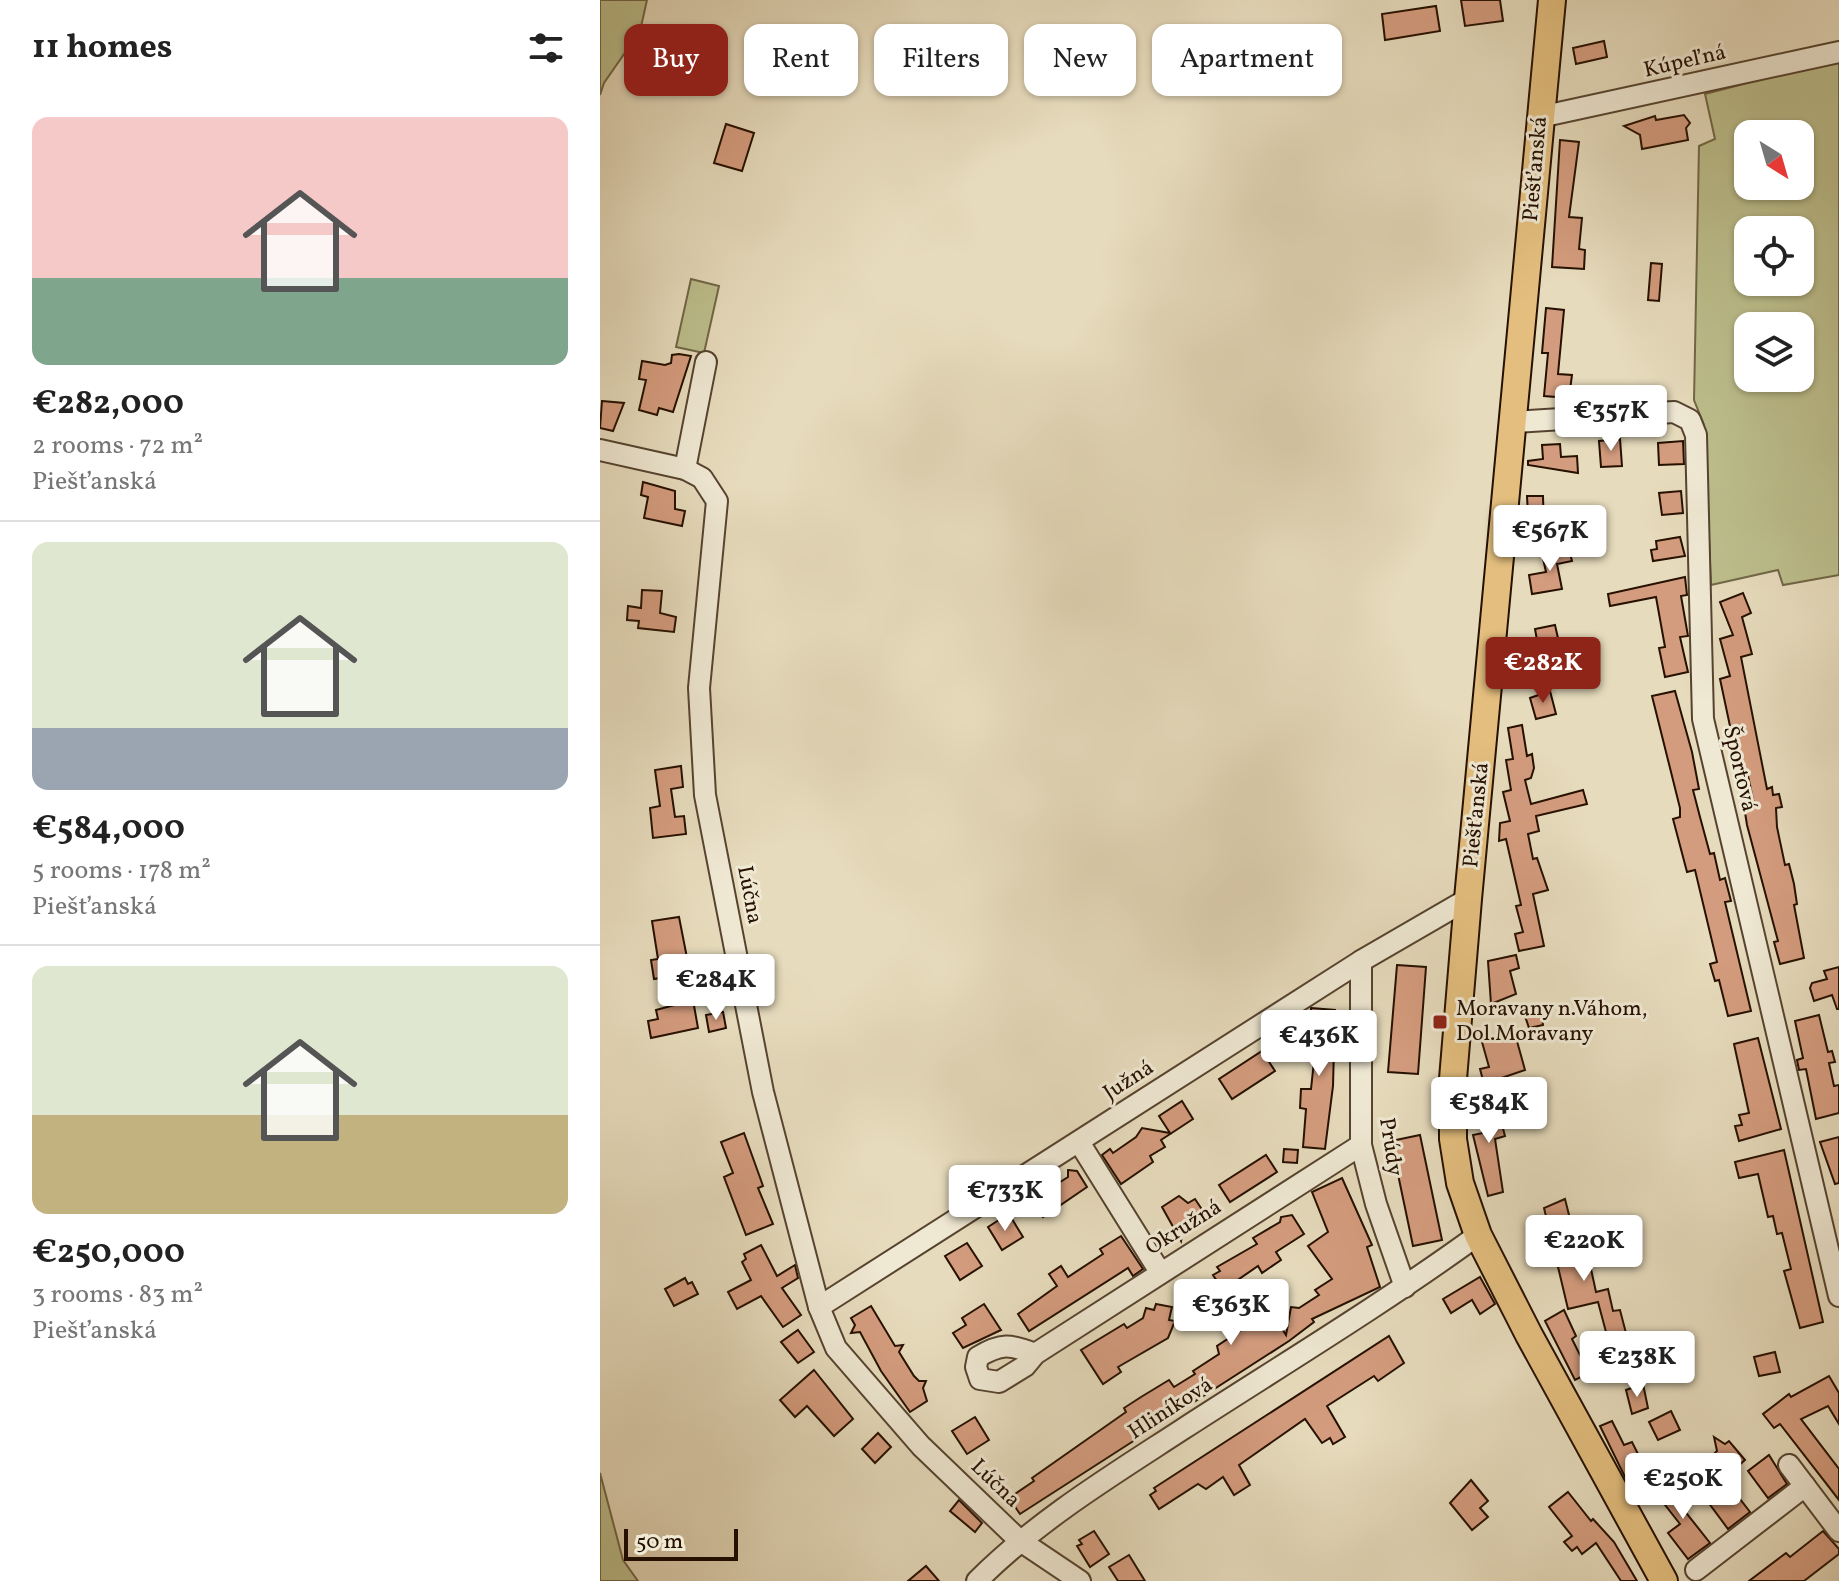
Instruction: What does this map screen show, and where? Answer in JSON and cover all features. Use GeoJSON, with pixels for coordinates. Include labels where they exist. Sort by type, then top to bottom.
{"type":"FeatureCollection","features":[{"type":"Feature","properties":{"kind":"main road","name":"Piešťanská"},"geometry":{"type":"LineString","coordinates":[[1552,0],[1468,899],[1452,1103],[1454,1157],[1478,1235],[1529,1335],[1664,1581]]}},
{"type":"Feature","properties":{"kind":"street","name":"Kúpeľná"},"geometry":{"type":"LineString","coordinates":[[1540,117],[1839,52]]}},
{"type":"Feature","properties":{"kind":"street"},"geometry":{"type":"LineString","coordinates":[[600,450],[685,469],[706,362]]}},
{"type":"Feature","properties":{"kind":"street","name":"Športová"},"geometry":{"type":"LineString","coordinates":[[1514,422],[1674,412],[1690,420],[1696,435],[1703,719],[1839,1296]]}},
{"type":"Feature","properties":{"kind":"street","name":"Lúčna"},"geometry":{"type":"LineString","coordinates":[[685,469],[702,478],[717,501],[718,511],[699,688],[705,795],[763,1092],[819,1307],[836,1348],[921,1446],[1019,1540],[1080,1581]]}},
{"type":"Feature","properties":{"kind":"street","name":"Južná"},"geometry":{"type":"LineString","coordinates":[[819,1307],[1361,961],[1450,906],[1468,899]]}},
{"type":"Feature","properties":{"kind":"street","name":"Prúdy"},"geometry":{"type":"LineString","coordinates":[[1361,961],[1361,1145],[1376,1204],[1405,1287]]}},
{"type":"Feature","properties":{"kind":"street"},"geometry":{"type":"LineString","coordinates":[[1079,1142],[1160,1272]]}},
{"type":"Feature","properties":{"kind":"street","name":"Okružná"},"geometry":{"type":"LineString","coordinates":[[1035,1354],[1361,1145]]}},
{"type":"Feature","properties":{"kind":"street","name":"Hliníková"},"geometry":{"type":"LineString","coordinates":[[977,1581],[1019,1540],[1140,1469],[1373,1318],[1405,1287],[1478,1235]]}},
{"type":"Feature","properties":{"kind":"street"},"geometry":{"type":"LineString","coordinates":[[1789,1465],[1839,1531]]}},
{"type":"Feature","properties":{"kind":"street"},"geometry":{"type":"LineString","coordinates":[[1696,1570],[1805,1486]]}},
{"type":"Feature","properties":{"kind":"green space"},"geometry":{"type":"Polygon","coordinates":[[[600,0],[647,0],[642,24],[624,24],[624,54],[604,83],[600,95],[600,0]]]}},
{"type":"Feature","properties":{"kind":"green space"},"geometry":{"type":"Polygon","coordinates":[[[1839,59],[1839,575],[1783,585],[1778,570],[1711,585],[1704,425],[1694,400],[1699,146],[1715,139],[1705,94],[1839,59]]]}},
{"type":"Feature","properties":{"kind":"green space"},"geometry":{"type":"Polygon","coordinates":[[[691,279],[719,286],[704,353],[676,347],[691,279]]]}},
{"type":"Feature","properties":{"kind":"green space"},"geometry":{"type":"Polygon","coordinates":[[[600,1473],[623,1560],[638,1581],[600,1581],[600,1473]]]}},
{"type":"Feature","properties":{"kind":"building"},"geometry":{"type":"Polygon","coordinates":[[[1461,0],[1500,0],[1503,21],[1465,26],[1461,0]]]}},
{"type":"Feature","properties":{"kind":"building"},"geometry":{"type":"Polygon","coordinates":[[[1436,6],[1440,31],[1385,40],[1382,14],[1436,6]]]}},
{"type":"Feature","properties":{"kind":"building"},"geometry":{"type":"Polygon","coordinates":[[[1604,41],[1607,57],[1576,64],[1573,48],[1604,41]]]}},
{"type":"Feature","properties":{"kind":"building"},"geometry":{"type":"Polygon","coordinates":[[[1684,115],[1690,123],[1686,128],[1688,140],[1642,149],[1640,135],[1624,126],[1655,116],[1656,120],[1684,115]]]}},
{"type":"Feature","properties":{"kind":"building"},"geometry":{"type":"Polygon","coordinates":[[[726,124],[754,133],[742,171],[714,163],[726,124]]]}},
{"type":"Feature","properties":{"kind":"building"},"geometry":{"type":"Polygon","coordinates":[[[1560,140],[1579,142],[1569,217],[1582,218],[1579,249],[1585,250],[1584,269],[1552,267],[1560,140]]]}},
{"type":"Feature","properties":{"kind":"building"},"geometry":{"type":"Polygon","coordinates":[[[1651,263],[1662,264],[1659,301],[1648,300],[1651,263]]]}},
{"type":"Feature","properties":{"kind":"building"},"geometry":{"type":"Polygon","coordinates":[[[1546,308],[1564,310],[1558,374],[1572,375],[1569,398],[1544,396],[1548,353],[1542,353],[1546,308]]]}},
{"type":"Feature","properties":{"kind":"building"},"geometry":{"type":"Polygon","coordinates":[[[672,355],[691,356],[673,412],[659,408],[657,415],[639,410],[646,380],[639,379],[642,361],[665,365],[671,363],[672,355]]]}},
{"type":"Feature","properties":{"kind":"building"},"geometry":{"type":"Polygon","coordinates":[[[602,401],[624,403],[613,431],[600,428],[602,401]]]}},
{"type":"Feature","properties":{"kind":"building"},"geometry":{"type":"Polygon","coordinates":[[[1620,439],[1622,466],[1601,467],[1599,441],[1620,439]]]}},
{"type":"Feature","properties":{"kind":"building"},"geometry":{"type":"Polygon","coordinates":[[[1683,441],[1684,464],[1659,465],[1658,443],[1683,441]]]}},
{"type":"Feature","properties":{"kind":"building"},"geometry":{"type":"Polygon","coordinates":[[[1560,444],[1561,457],[1577,456],[1578,473],[1528,465],[1528,461],[1543,459],[1542,445],[1560,444]]]}},
{"type":"Feature","properties":{"kind":"building"},"geometry":{"type":"Polygon","coordinates":[[[643,482],[675,491],[675,509],[685,511],[682,526],[644,518],[648,497],[641,495],[643,482]]]}},
{"type":"Feature","properties":{"kind":"building"},"geometry":{"type":"Polygon","coordinates":[[[1681,491],[1683,513],[1662,515],[1659,493],[1681,491]]]}},
{"type":"Feature","properties":{"kind":"building"},"geometry":{"type":"Polygon","coordinates":[[[1527,496],[1543,496],[1544,531],[1529,534],[1527,496]]]}},
{"type":"Feature","properties":{"kind":"building"},"geometry":{"type":"Polygon","coordinates":[[[1680,537],[1685,556],[1653,561],[1651,550],[1657,549],[1656,541],[1680,537]]]}},
{"type":"Feature","properties":{"kind":"building"},"geometry":{"type":"Polygon","coordinates":[[[1569,549],[1572,561],[1557,564],[1562,589],[1532,594],[1529,575],[1546,572],[1542,554],[1569,549]]]}},
{"type":"Feature","properties":{"kind":"building"},"geometry":{"type":"Polygon","coordinates":[[[1685,577],[1687,595],[1681,596],[1688,636],[1680,637],[1688,672],[1665,677],[1659,648],[1665,647],[1656,597],[1610,606],[1608,594],[1685,577]]]}},
{"type":"Feature","properties":{"kind":"building"},"geometry":{"type":"Polygon","coordinates":[[[642,590],[662,591],[660,613],[676,617],[674,632],[638,628],[639,621],[627,620],[628,606],[641,608],[642,590]]]}},
{"type":"Feature","properties":{"kind":"building"},"geometry":{"type":"Polygon","coordinates":[[[1743,593],[1751,613],[1742,617],[1752,654],[1741,657],[1767,789],[1772,787],[1773,795],[1779,794],[1782,807],[1776,808],[1777,827],[1785,865],[1789,864],[1794,884],[1797,904],[1794,905],[1804,958],[1780,964],[1774,942],[1778,941],[1747,825],[1744,806],[1754,804],[1748,776],[1741,778],[1720,679],[1730,676],[1720,639],[1733,635],[1720,602],[1743,593]]]}},
{"type":"Feature","properties":{"kind":"building"},"geometry":{"type":"Polygon","coordinates":[[[1555,625],[1560,647],[1539,651],[1535,629],[1555,625]]]}},
{"type":"Feature","properties":{"kind":"building"},"geometry":{"type":"Polygon","coordinates":[[[1539,651],[1542,664],[1530,666],[1531,673],[1520,675],[1515,656],[1539,651]]]}},
{"type":"Feature","properties":{"kind":"building"},"geometry":{"type":"Polygon","coordinates":[[[1550,691],[1556,714],[1536,719],[1530,698],[1550,691]]]}},
{"type":"Feature","properties":{"kind":"building"},"geometry":{"type":"Polygon","coordinates":[[[1675,691],[1692,752],[1699,789],[1693,790],[1700,817],[1710,854],[1714,853],[1720,880],[1725,878],[1731,901],[1725,902],[1751,1011],[1728,1016],[1719,980],[1715,981],[1710,964],[1717,962],[1695,870],[1687,872],[1673,819],[1680,817],[1680,808],[1652,696],[1675,691]]]}},
{"type":"Feature","properties":{"kind":"building"},"geometry":{"type":"Polygon","coordinates":[[[1522,725],[1527,756],[1532,754],[1534,768],[1531,778],[1525,780],[1531,804],[1583,790],[1587,804],[1536,816],[1539,831],[1528,834],[1533,859],[1537,858],[1548,890],[1533,894],[1544,946],[1519,951],[1515,934],[1523,932],[1516,906],[1521,905],[1506,839],[1499,841],[1500,823],[1510,821],[1503,792],[1511,790],[1506,760],[1513,759],[1508,728],[1522,725]]]}},
{"type":"Feature","properties":{"kind":"building"},"geometry":{"type":"Polygon","coordinates":[[[681,766],[683,787],[671,789],[675,817],[684,816],[686,834],[653,838],[650,808],[660,806],[655,770],[681,766]]]}},
{"type":"Feature","properties":{"kind":"building"},"geometry":{"type":"Polygon","coordinates":[[[679,917],[690,973],[654,979],[651,960],[658,959],[652,921],[679,917]]]}},
{"type":"Feature","properties":{"kind":"building"},"geometry":{"type":"Polygon","coordinates":[[[1516,955],[1519,968],[1510,971],[1516,994],[1491,1004],[1488,961],[1516,955]]]}},
{"type":"Feature","properties":{"kind":"building"},"geometry":{"type":"Polygon","coordinates":[[[1397,965],[1426,967],[1418,1074],[1388,1072],[1397,965]]]}},
{"type":"Feature","properties":{"kind":"building"},"geometry":{"type":"Polygon","coordinates":[[[1839,967],[1839,1009],[1832,995],[1814,1001],[1810,988],[1812,983],[1827,979],[1824,971],[1839,967]]]}},
{"type":"Feature","properties":{"kind":"building"},"geometry":{"type":"Polygon","coordinates":[[[693,1000],[698,1028],[651,1038],[648,1021],[658,1019],[656,1010],[693,1000]]]}},
{"type":"Feature","properties":{"kind":"building"},"geometry":{"type":"Polygon","coordinates":[[[1311,1008],[1335,1010],[1333,1086],[1325,1149],[1303,1147],[1306,1109],[1300,1108],[1301,1089],[1311,1089],[1314,1061],[1308,1060],[1311,1008]]]}},
{"type":"Feature","properties":{"kind":"building"},"geometry":{"type":"Polygon","coordinates":[[[1541,1011],[1543,1025],[1529,1028],[1525,1016],[1541,1011]]]}},
{"type":"Feature","properties":{"kind":"building"},"geometry":{"type":"Polygon","coordinates":[[[723,1012],[726,1028],[709,1032],[706,1015],[723,1012]]]}},
{"type":"Feature","properties":{"kind":"building"},"geometry":{"type":"Polygon","coordinates":[[[1819,1015],[1828,1052],[1832,1051],[1835,1062],[1829,1063],[1834,1086],[1839,1085],[1839,1113],[1816,1119],[1806,1069],[1799,1070],[1797,1060],[1803,1058],[1795,1021],[1819,1015]]]}},
{"type":"Feature","properties":{"kind":"building"},"geometry":{"type":"Polygon","coordinates":[[[1515,1034],[1525,1070],[1484,1084],[1480,1069],[1489,1067],[1482,1042],[1515,1034]]]}},
{"type":"Feature","properties":{"kind":"building"},"geometry":{"type":"Polygon","coordinates":[[[1758,1038],[1781,1129],[1739,1141],[1735,1126],[1742,1125],[1739,1115],[1749,1113],[1734,1044],[1758,1038]]]}},
{"type":"Feature","properties":{"kind":"building"},"geometry":{"type":"Polygon","coordinates":[[[1262,1051],[1275,1071],[1232,1099],[1219,1079],[1262,1051]]]}},
{"type":"Feature","properties":{"kind":"building"},"geometry":{"type":"Polygon","coordinates":[[[1495,1099],[1505,1136],[1495,1139],[1503,1192],[1488,1196],[1473,1135],[1483,1133],[1475,1103],[1495,1099]]]}},
{"type":"Feature","properties":{"kind":"building"},"geometry":{"type":"Polygon","coordinates":[[[1182,1101],[1193,1119],[1161,1140],[1165,1147],[1150,1156],[1153,1162],[1121,1184],[1102,1155],[1110,1149],[1113,1153],[1136,1137],[1142,1128],[1170,1133],[1159,1116],[1182,1101]]]}},
{"type":"Feature","properties":{"kind":"building"},"geometry":{"type":"Polygon","coordinates":[[[744,1133],[763,1186],[758,1188],[773,1224],[746,1235],[724,1177],[733,1173],[721,1142],[744,1133]]]}},
{"type":"Feature","properties":{"kind":"building"},"geometry":{"type":"Polygon","coordinates":[[[1420,1135],[1442,1240],[1413,1246],[1391,1141],[1420,1135]]]}},
{"type":"Feature","properties":{"kind":"building"},"geometry":{"type":"Polygon","coordinates":[[[1839,1137],[1839,1183],[1835,1184],[1820,1142],[1839,1137]]]}},
{"type":"Feature","properties":{"kind":"building"},"geometry":{"type":"Polygon","coordinates":[[[1284,1149],[1298,1150],[1297,1163],[1283,1162],[1284,1149]]]}},
{"type":"Feature","properties":{"kind":"building"},"geometry":{"type":"Polygon","coordinates":[[[1784,1150],[1823,1322],[1800,1328],[1784,1271],[1791,1269],[1782,1233],[1777,1234],[1773,1216],[1768,1217],[1758,1174],[1739,1178],[1735,1162],[1784,1150]]]}},
{"type":"Feature","properties":{"kind":"building"},"geometry":{"type":"Polygon","coordinates":[[[1266,1155],[1277,1172],[1230,1202],[1219,1185],[1266,1155]]]}},
{"type":"Feature","properties":{"kind":"building"},"geometry":{"type":"Polygon","coordinates":[[[1068,1170],[1077,1171],[1087,1187],[1043,1217],[1032,1200],[1068,1177],[1068,1170]]]}},
{"type":"Feature","properties":{"kind":"building"},"geometry":{"type":"Polygon","coordinates":[[[1342,1178],[1372,1245],[1367,1247],[1380,1287],[1312,1319],[1314,1322],[1289,1341],[1020,1514],[1009,1498],[1034,1481],[1032,1478],[1126,1412],[1124,1408],[1141,1397],[1169,1380],[1174,1387],[1195,1374],[1193,1371],[1219,1354],[1217,1346],[1261,1317],[1261,1313],[1269,1308],[1286,1335],[1291,1307],[1299,1308],[1319,1295],[1315,1290],[1332,1279],[1308,1246],[1328,1232],[1312,1192],[1342,1178]]]}},
{"type":"Feature","properties":{"kind":"building"},"geometry":{"type":"Polygon","coordinates":[[[1179,1196],[1188,1203],[1195,1199],[1205,1214],[1183,1229],[1181,1241],[1162,1207],[1179,1196]]]}},
{"type":"Feature","properties":{"kind":"building"},"geometry":{"type":"Polygon","coordinates":[[[1565,1199],[1583,1271],[1591,1269],[1596,1292],[1608,1289],[1613,1311],[1620,1310],[1633,1360],[1610,1366],[1606,1348],[1610,1347],[1598,1302],[1568,1309],[1544,1208],[1565,1199]]]}},
{"type":"Feature","properties":{"kind":"building"},"geometry":{"type":"Polygon","coordinates":[[[1292,1215],[1304,1234],[1276,1252],[1281,1260],[1262,1273],[1258,1266],[1223,1290],[1213,1275],[1220,1271],[1217,1267],[1257,1244],[1253,1238],[1280,1222],[1281,1217],[1292,1215]]]}},
{"type":"Feature","properties":{"kind":"building"},"geometry":{"type":"Polygon","coordinates":[[[1002,1218],[1006,1223],[1012,1219],[1023,1237],[1002,1250],[988,1227],[1002,1218]]]}},
{"type":"Feature","properties":{"kind":"building"},"geometry":{"type":"Polygon","coordinates":[[[1121,1236],[1143,1269],[1133,1276],[1128,1268],[1029,1331],[1018,1314],[1057,1286],[1049,1274],[1061,1266],[1068,1277],[1103,1254],[1100,1249],[1121,1236]]]}},
{"type":"Feature","properties":{"kind":"building"},"geometry":{"type":"Polygon","coordinates":[[[967,1243],[982,1266],[960,1280],[945,1256],[967,1243]]]}},
{"type":"Feature","properties":{"kind":"building"},"geometry":{"type":"Polygon","coordinates":[[[761,1245],[777,1276],[795,1265],[798,1278],[782,1288],[801,1315],[783,1327],[761,1296],[737,1309],[728,1292],[751,1280],[742,1262],[746,1259],[744,1254],[761,1245]]]}},
{"type":"Feature","properties":{"kind":"building"},"geometry":{"type":"Polygon","coordinates":[[[1480,1277],[1495,1304],[1480,1314],[1472,1300],[1451,1313],[1443,1299],[1480,1277]]]}},
{"type":"Feature","properties":{"kind":"building"},"geometry":{"type":"Polygon","coordinates":[[[685,1278],[688,1284],[692,1282],[698,1294],[674,1306],[665,1289],[685,1278]]]}},
{"type":"Feature","properties":{"kind":"building"},"geometry":{"type":"Polygon","coordinates":[[[984,1304],[1001,1330],[963,1348],[953,1333],[966,1325],[962,1318],[984,1304]]]}},
{"type":"Feature","properties":{"kind":"building"},"geometry":{"type":"Polygon","coordinates":[[[1156,1304],[1172,1307],[1169,1320],[1175,1321],[1168,1338],[1118,1367],[1121,1372],[1103,1384],[1081,1350],[1124,1324],[1127,1328],[1143,1318],[1146,1308],[1154,1310],[1156,1304]]]}},
{"type":"Feature","properties":{"kind":"building"},"geometry":{"type":"Polygon","coordinates":[[[871,1306],[895,1346],[903,1345],[899,1352],[914,1376],[919,1381],[926,1381],[923,1388],[927,1401],[910,1412],[881,1371],[860,1332],[851,1333],[855,1325],[851,1318],[871,1306]]]}},
{"type":"Feature","properties":{"kind":"building"},"geometry":{"type":"Polygon","coordinates":[[[1564,1310],[1576,1336],[1572,1339],[1589,1373],[1575,1380],[1545,1321],[1564,1310]]]}},
{"type":"Feature","properties":{"kind":"building"},"geometry":{"type":"Polygon","coordinates":[[[798,1330],[814,1352],[798,1363],[781,1342],[798,1330]]]}},
{"type":"Feature","properties":{"kind":"building"},"geometry":{"type":"Polygon","coordinates":[[[1389,1336],[1404,1363],[1378,1381],[1374,1376],[1327,1406],[1345,1437],[1333,1444],[1330,1438],[1322,1443],[1305,1419],[1239,1465],[1250,1485],[1234,1495],[1223,1477],[1206,1489],[1198,1484],[1159,1509],[1150,1495],[1156,1491],[1154,1488],[1389,1336]]]}},
{"type":"Feature","properties":{"kind":"building"},"geometry":{"type":"Polygon","coordinates":[[[1775,1352],[1780,1372],[1759,1376],[1754,1357],[1775,1352]]]}},
{"type":"Feature","properties":{"kind":"building"},"geometry":{"type":"Polygon","coordinates":[[[814,1370],[853,1419],[834,1436],[807,1406],[795,1417],[780,1400],[814,1370]]]}},
{"type":"Feature","properties":{"kind":"building"},"geometry":{"type":"Polygon","coordinates":[[[1829,1376],[1839,1393],[1839,1424],[1828,1406],[1801,1419],[1839,1469],[1839,1500],[1780,1424],[1774,1428],[1763,1414],[1789,1394],[1791,1397],[1829,1376]]]}},
{"type":"Feature","properties":{"kind":"building"},"geometry":{"type":"Polygon","coordinates":[[[1643,1384],[1648,1408],[1632,1414],[1626,1390],[1643,1384]]]}},
{"type":"Feature","properties":{"kind":"building"},"geometry":{"type":"Polygon","coordinates":[[[1671,1411],[1680,1430],[1658,1440],[1649,1422],[1671,1411]]]}},
{"type":"Feature","properties":{"kind":"building"},"geometry":{"type":"Polygon","coordinates":[[[975,1417],[989,1440],[967,1454],[952,1431],[975,1417]]]}},
{"type":"Feature","properties":{"kind":"building"},"geometry":{"type":"Polygon","coordinates":[[[1612,1421],[1624,1445],[1632,1442],[1641,1460],[1636,1463],[1641,1472],[1626,1479],[1600,1426],[1612,1421]]]}},
{"type":"Feature","properties":{"kind":"building"},"geometry":{"type":"Polygon","coordinates":[[[878,1433],[891,1447],[875,1463],[862,1449],[878,1433]]]}},
{"type":"Feature","properties":{"kind":"building"},"geometry":{"type":"Polygon","coordinates":[[[1714,1437],[1725,1444],[1729,1441],[1745,1460],[1725,1478],[1716,1467],[1720,1464],[1712,1456],[1717,1451],[1714,1437]]]}},
{"type":"Feature","properties":{"kind":"building"},"geometry":{"type":"Polygon","coordinates":[[[1769,1455],[1787,1484],[1768,1498],[1748,1471],[1769,1455]]]}},
{"type":"Feature","properties":{"kind":"building"},"geometry":{"type":"Polygon","coordinates":[[[1471,1480],[1488,1501],[1480,1508],[1488,1517],[1472,1530],[1450,1503],[1471,1480]]]}},
{"type":"Feature","properties":{"kind":"building"},"geometry":{"type":"Polygon","coordinates":[[[1678,1481],[1693,1502],[1684,1510],[1710,1543],[1688,1559],[1668,1533],[1680,1524],[1658,1496],[1678,1481]]]}},
{"type":"Feature","properties":{"kind":"building"},"geometry":{"type":"Polygon","coordinates":[[[1730,1486],[1750,1512],[1728,1529],[1708,1502],[1730,1486]]]}},
{"type":"Feature","properties":{"kind":"building"},"geometry":{"type":"Polygon","coordinates":[[[1568,1492],[1591,1521],[1593,1519],[1614,1542],[1637,1581],[1621,1581],[1596,1543],[1582,1554],[1577,1547],[1572,1551],[1564,1542],[1572,1536],[1549,1507],[1568,1492]]]}},
{"type":"Feature","properties":{"kind":"building"},"geometry":{"type":"Polygon","coordinates":[[[959,1500],[982,1523],[975,1532],[950,1511],[959,1500]]]}},
{"type":"Feature","properties":{"kind":"building"},"geometry":{"type":"Polygon","coordinates":[[[1094,1531],[1109,1554],[1090,1567],[1077,1546],[1082,1544],[1079,1540],[1094,1531]]]}},
{"type":"Feature","properties":{"kind":"building"},"geometry":{"type":"Polygon","coordinates":[[[1823,1531],[1839,1549],[1839,1554],[1804,1581],[1749,1581],[1786,1553],[1790,1557],[1823,1531]]]}},
{"type":"Feature","properties":{"kind":"building"},"geometry":{"type":"Polygon","coordinates":[[[1129,1555],[1145,1581],[1118,1581],[1109,1567],[1129,1555]]]}},
{"type":"Feature","properties":{"kind":"building"},"geometry":{"type":"Polygon","coordinates":[[[926,1566],[939,1581],[908,1581],[926,1566]]]}},
{"type":"Feature","properties":{"kind":"place","name":"Moravany n.Váhom, Dol.Moravany"},"geometry":{"type":"Point","coordinates":[1440,1022]}}]}
